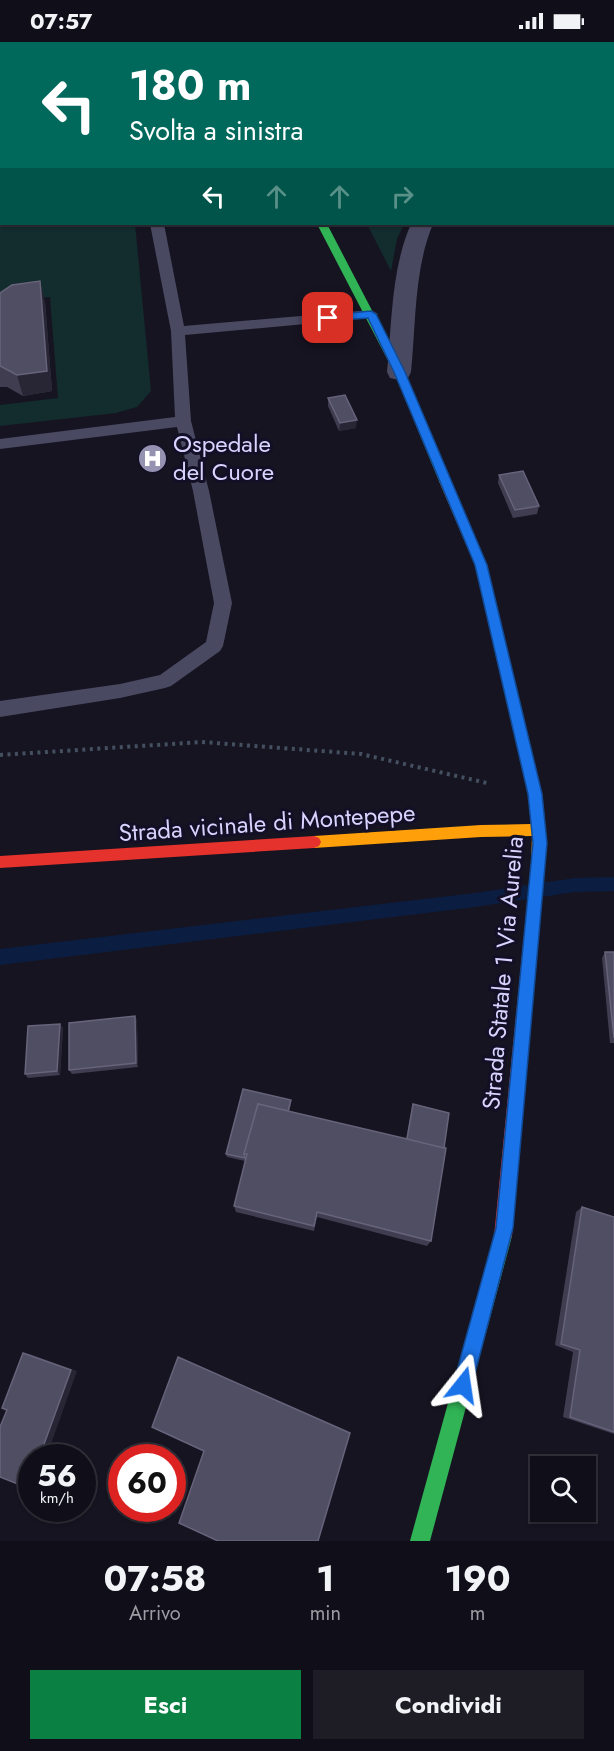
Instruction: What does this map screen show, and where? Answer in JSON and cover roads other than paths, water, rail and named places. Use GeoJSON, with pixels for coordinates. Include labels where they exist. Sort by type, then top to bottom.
{"type":"FeatureCollection","features":[{"type":"Feature","properties":{"kind":"main road","name":"Strada Statale 1 Via Aurelia"},"geometry":{"type":"LineString","coordinates":[[323,225],[371,314],[399,372],[481,565],[535,794],[539,836],[505,1228],[420,1541]]}},
{"type":"Feature","properties":{"kind":"main road","name":"Strada vicinale di Montepepe"},"geometry":{"type":"LineString","coordinates":[[0,862],[481,831],[539,836]]}},
{"type":"Feature","properties":{"kind":"street"},"geometry":{"type":"LineString","coordinates":[[399,372],[410,269],[417,232],[421,225]]}},
{"type":"Feature","properties":{"kind":"lane"},"geometry":{"type":"LineString","coordinates":[[0,709],[165,681],[214,646],[223,603],[201,491],[183,421],[178,332],[157,225]]}},
{"type":"Feature","properties":{"kind":"lane"},"geometry":{"type":"LineString","coordinates":[[178,332],[371,314]]}},
{"type":"Feature","properties":{"kind":"lane"},"geometry":{"type":"LineString","coordinates":[[0,444],[183,421]]}},
{"type":"Feature","properties":{"kind":"waterway"},"geometry":{"type":"LineString","coordinates":[[0,957],[475,900],[575,885],[614,884]]}},
{"type":"Feature","properties":{"kind":"place","name":"Ospedale del Cuore"},"geometry":{"type":"Point","coordinates":[152,458]}}]}
